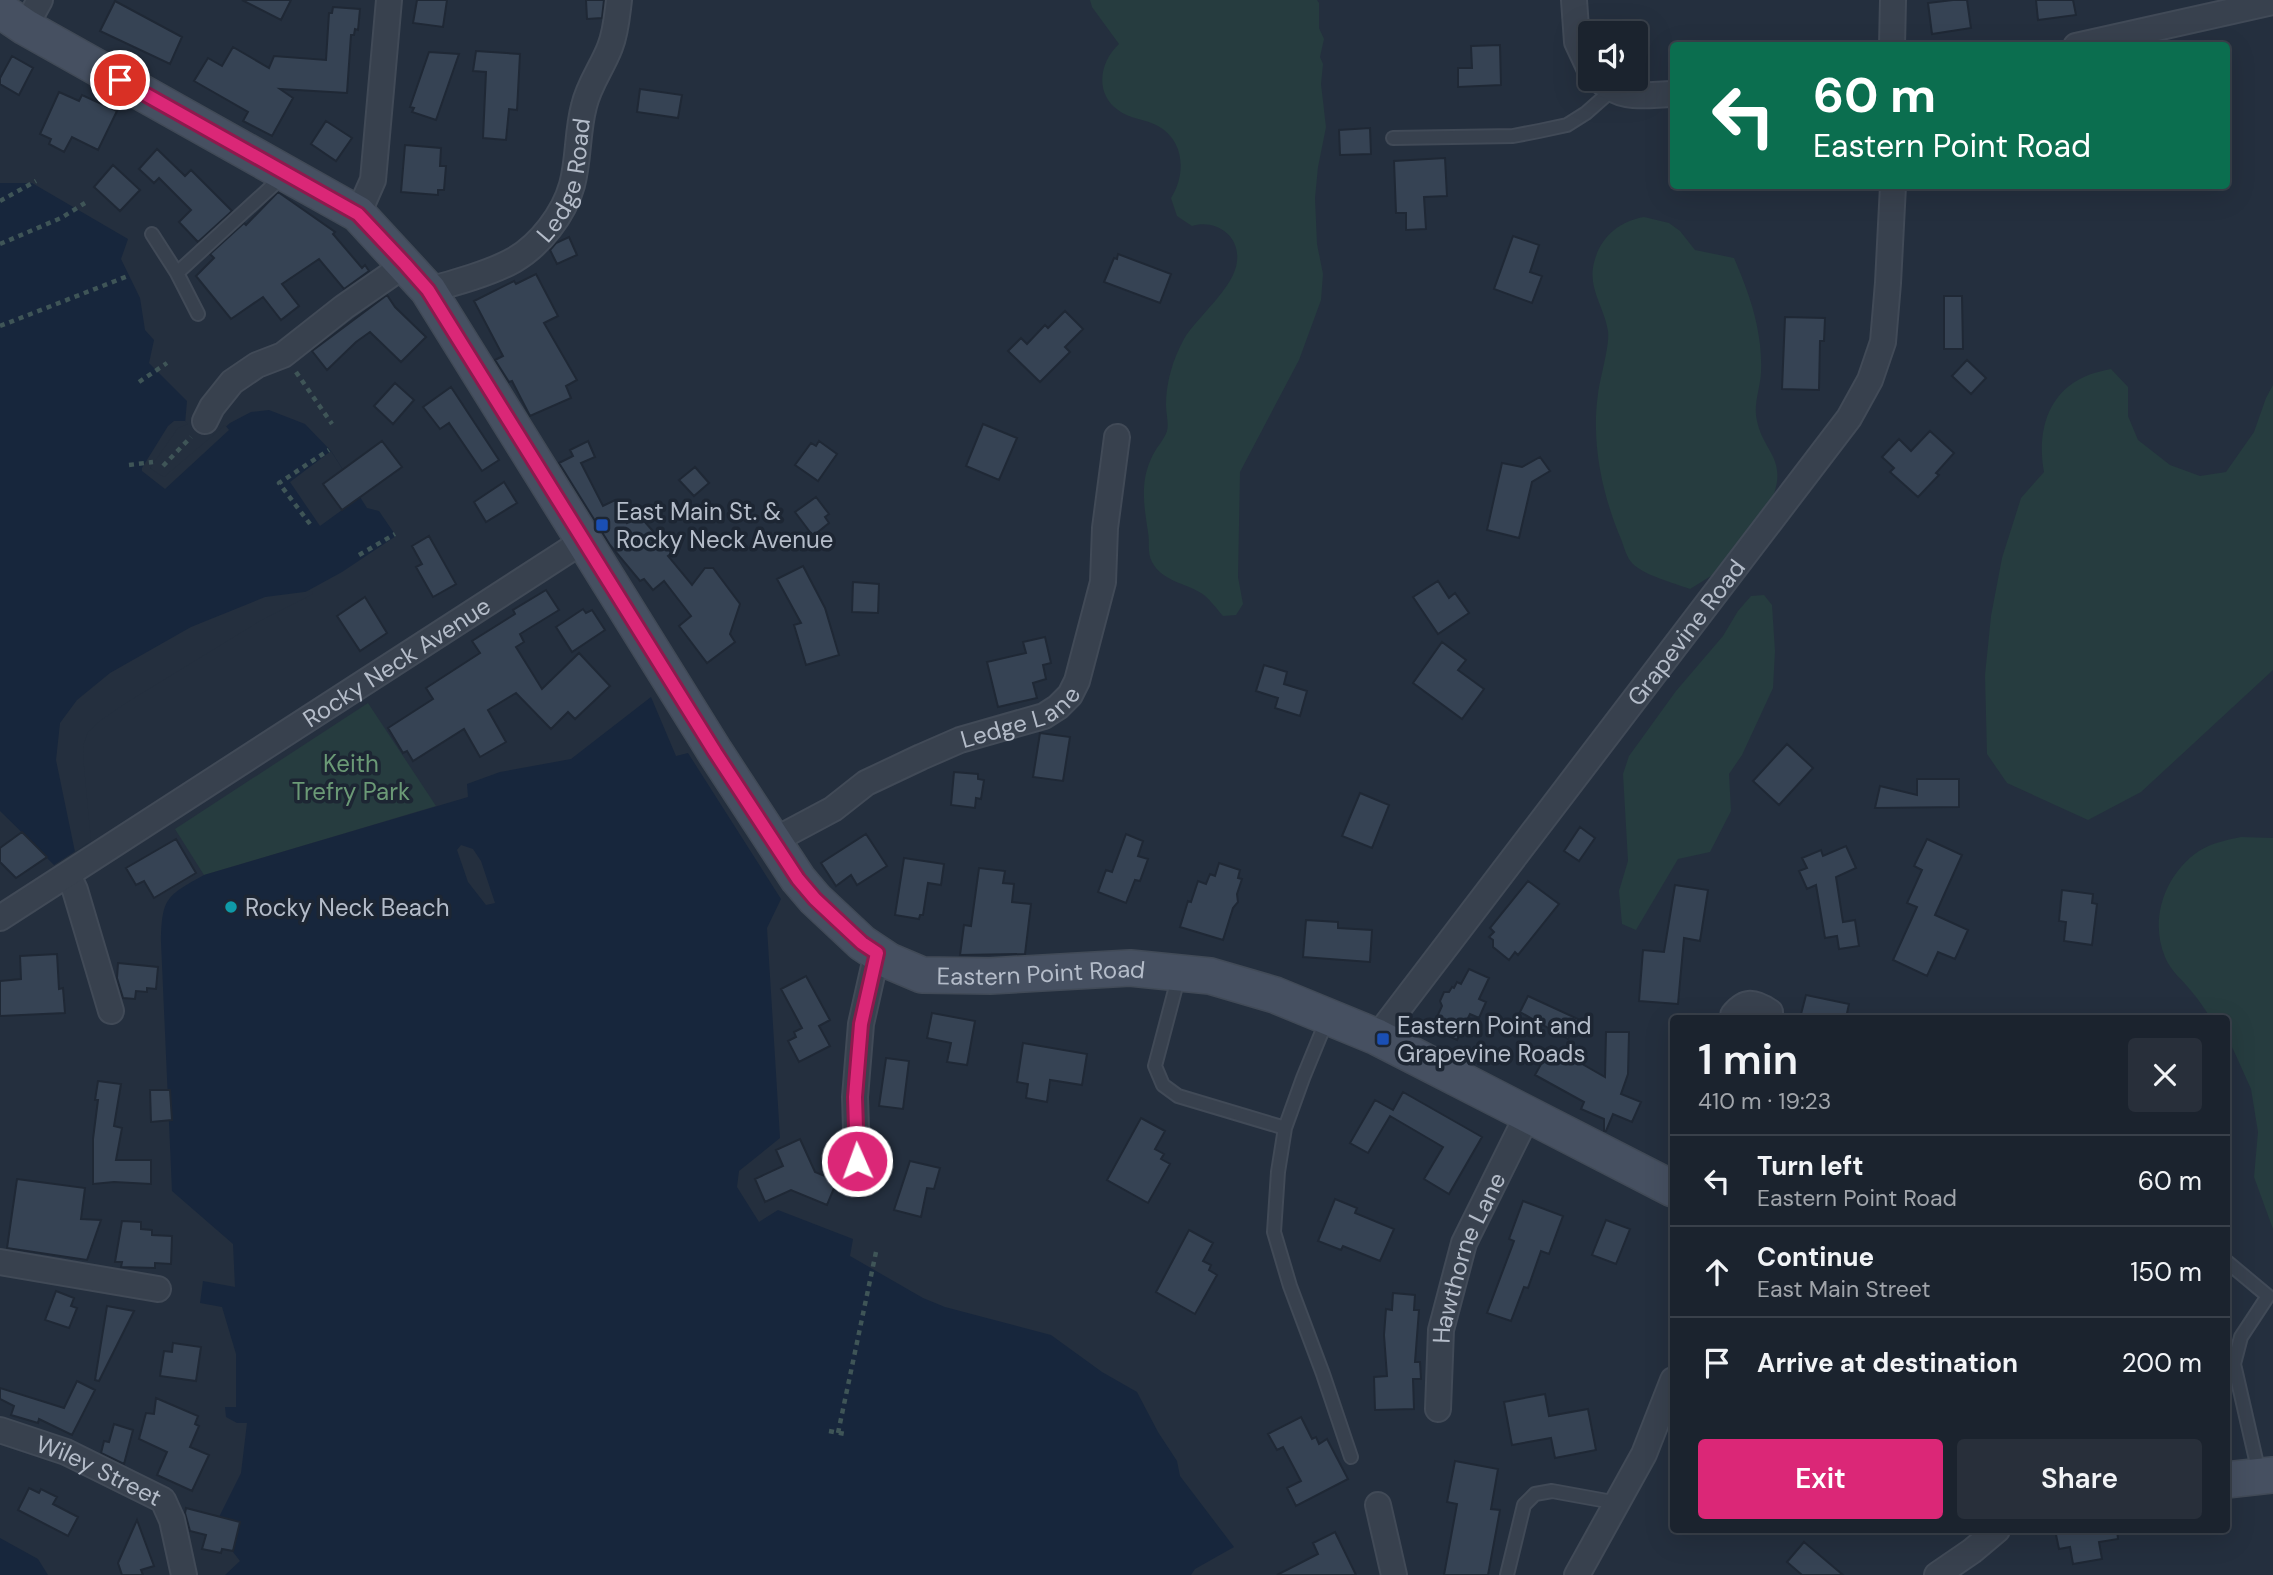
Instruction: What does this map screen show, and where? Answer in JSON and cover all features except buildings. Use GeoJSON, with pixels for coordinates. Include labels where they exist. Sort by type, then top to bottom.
{"type":"FeatureCollection","features":[{"type":"Feature","properties":{"kind":"main road","name":"Eastern Point Road"},"geometry":{"type":"LineString","coordinates":[[22,12],[358,214],[405,264],[428,290],[715,752],[774,841],[815,899],[862,943],[889,961],[922,975],[1011,975],[1120,968],[1210,976],[1275,995],[1377,1037],[1670,1187]]}},
{"type":"Feature","properties":{"kind":"street"},"geometry":{"type":"LineString","coordinates":[[358,214],[373,180],[388,0]]}},
{"type":"Feature","properties":{"kind":"street","name":"Ledge Road"},"geometry":{"type":"LineString","coordinates":[[428,290],[467,279],[514,260],[536,243],[552,225],[565,205],[572,184],[584,106],[589,87],[610,49],[619,0]]}},
{"type":"Feature","properties":{"kind":"street"},"geometry":{"type":"LineString","coordinates":[[1574,0],[1578,44]]}},
{"type":"Feature","properties":{"kind":"street"},"geometry":{"type":"LineString","coordinates":[[1892,42],[1893,0]]}},
{"type":"Feature","properties":{"kind":"street"},"geometry":{"type":"LineString","coordinates":[[2094,42],[2273,2]]}},
{"type":"Feature","properties":{"kind":"street"},"geometry":{"type":"LineString","coordinates":[[1619,91],[1630,96],[1670,94]]}},
{"type":"Feature","properties":{"kind":"street","name":"Grapevine Road"},"geometry":{"type":"LineString","coordinates":[[1377,1037],[1849,418],[1870,380],[1883,342],[1893,189]]}},
{"type":"Feature","properties":{"kind":"street"},"geometry":{"type":"LineString","coordinates":[[205,421],[212,407],[232,382],[257,365],[283,355],[405,264]]}},
{"type":"Feature","properties":{"kind":"street","name":"Ledge Lane"},"geometry":{"type":"LineString","coordinates":[[774,841],[833,809],[866,783],[960,740],[1044,716],[1070,695],[1077,681],[1103,582],[1105,528],[1117,437]]}},
{"type":"Feature","properties":{"kind":"street","name":"Rocky Neck Avenue"},"geometry":{"type":"LineString","coordinates":[[1,918],[583,541]]}},
{"type":"Feature","properties":{"kind":"street"},"geometry":{"type":"LineString","coordinates":[[68,875],[75,890],[111,1011]]}},
{"type":"Feature","properties":{"kind":"street"},"geometry":{"type":"LineString","coordinates":[[857,1161],[855,1097],[861,1024],[877,953]]}},
{"type":"Feature","properties":{"kind":"street"},"geometry":{"type":"LineString","coordinates":[[1735,1015],[1740,1006],[1751,1004],[1761,1006],[1770,1012],[1770,1015]]}},
{"type":"Feature","properties":{"kind":"street","name":"Hawthorne Lane"},"geometry":{"type":"LineString","coordinates":[[1438,1409],[1441,1330],[1464,1242],[1528,1114]]}},
{"type":"Feature","properties":{"kind":"street"},"geometry":{"type":"LineString","coordinates":[[0,1262],[158,1289]]}},
{"type":"Feature","properties":{"kind":"street"},"geometry":{"type":"LineString","coordinates":[[1577,1575],[1644,1454],[1670,1388]]}},
{"type":"Feature","properties":{"kind":"street","name":"Wiley Street"},"geometry":{"type":"LineString","coordinates":[[0,1430],[66,1452],[163,1500],[172,1520],[184,1575]]}},
{"type":"Feature","properties":{"kind":"street"},"geometry":{"type":"LineString","coordinates":[[1378,1505],[1394,1575]]}},
{"type":"Feature","properties":{"kind":"street"},"geometry":{"type":"LineString","coordinates":[[1937,1575],[1993,1533]]}},
{"type":"Feature","properties":{"kind":"lane"},"geometry":{"type":"LineString","coordinates":[[1393,138],[1513,136],[1567,125],[1587,113],[1601,91]]}},
{"type":"Feature","properties":{"kind":"lane"},"geometry":{"type":"LineString","coordinates":[[177,273],[286,173]]}},
{"type":"Feature","properties":{"kind":"lane"},"geometry":{"type":"LineString","coordinates":[[152,234],[177,273],[198,314]]}},
{"type":"Feature","properties":{"kind":"lane"},"geometry":{"type":"LineString","coordinates":[[1180,972],[1155,1066],[1163,1085],[1178,1096],[1285,1128]]}},
{"type":"Feature","properties":{"kind":"lane"},"geometry":{"type":"LineString","coordinates":[[1328,1017],[1285,1128],[1278,1172],[1274,1232],[1290,1286],[1351,1457]]}},
{"type":"Feature","properties":{"kind":"lane"},"geometry":{"type":"LineString","coordinates":[[2230,1264],[2268,1296],[2241,1337],[2234,1364],[2253,1477]]}},
{"type":"Feature","properties":{"kind":"lane"},"geometry":{"type":"LineString","coordinates":[[1507,1575],[1524,1505],[1535,1494],[1552,1491],[1618,1503]]}},
{"type":"Feature","properties":{"kind":"path"},"geometry":{"type":"LineString","coordinates":[[0,201],[36,181]]}},
{"type":"Feature","properties":{"kind":"path"},"geometry":{"type":"LineString","coordinates":[[0,244],[61,218],[85,203]]}},
{"type":"Feature","properties":{"kind":"path"},"geometry":{"type":"LineString","coordinates":[[0,326],[128,276]]}},
{"type":"Feature","properties":{"kind":"path"},"geometry":{"type":"LineString","coordinates":[[283,355],[332,424]]}},
{"type":"Feature","properties":{"kind":"path"},"geometry":{"type":"LineString","coordinates":[[139,382],[167,363]]}},
{"type":"Feature","properties":{"kind":"path"},"geometry":{"type":"LineString","coordinates":[[163,466],[205,421]]}},
{"type":"Feature","properties":{"kind":"path"},"geometry":{"type":"LineString","coordinates":[[310,524],[279,484],[329,450]]}},
{"type":"Feature","properties":{"kind":"path"},"geometry":{"type":"LineString","coordinates":[[129,465],[153,462]]}},
{"type":"Feature","properties":{"kind":"path"},"geometry":{"type":"LineString","coordinates":[[359,555],[395,534]]}},
{"type":"Feature","properties":{"kind":"path"},"geometry":{"type":"LineString","coordinates":[[838,1433],[876,1252]]}},
{"type":"Feature","properties":{"kind":"path"},"geometry":{"type":"LineString","coordinates":[[829,1431],[845,1434]]}},
{"type":"Feature","properties":{"kind":"green space"},"geometry":{"type":"Polygon","coordinates":[[[1090,0],[1317,0],[1319,3],[1319,28],[1324,39],[1320,57],[1323,64],[1321,84],[1326,127],[1315,198],[1317,244],[1323,274],[1321,300],[1299,360],[1240,472],[1238,577],[1243,604],[1236,615],[1223,616],[1204,595],[1168,578],[1156,568],[1150,555],[1144,495],[1148,468],[1167,431],[1167,388],[1177,355],[1190,330],[1230,281],[1235,271],[1237,252],[1224,231],[1209,225],[1192,226],[1177,216],[1171,198],[1181,169],[1174,140],[1158,126],[1122,113],[1105,95],[1102,77],[1104,68],[1107,59],[1119,44],[1092,7],[1090,0]]]}},
{"type":"Feature","properties":{"kind":"green space"},"geometry":{"type":"Polygon","coordinates":[[[1644,217],[1669,223],[1680,231],[1695,250],[1734,258],[1758,328],[1761,373],[1756,403],[1757,421],[1776,464],[1777,484],[1773,497],[1719,571],[1690,589],[1651,575],[1630,561],[1608,504],[1597,450],[1596,412],[1608,331],[1594,287],[1595,259],[1602,243],[1613,231],[1627,222],[1644,217]]]}},
{"type":"Feature","properties":{"kind":"green space"},"geometry":{"type":"Polygon","coordinates":[[[2111,369],[2128,387],[2128,416],[2138,440],[2170,465],[2200,476],[2226,472],[2254,432],[2273,385],[2273,670],[2141,792],[2088,820],[2007,783],[1987,754],[1985,675],[1991,616],[2002,558],[2021,498],[2044,472],[2042,444],[2047,417],[2061,394],[2071,384],[2097,372],[2111,369]]]}},
{"type":"Feature","properties":{"kind":"green space"},"geometry":{"type":"Polygon","coordinates":[[[1764,595],[1772,605],[1775,651],[1773,688],[1742,755],[1729,774],[1731,811],[1710,852],[1678,859],[1636,930],[1622,924],[1619,891],[1628,861],[1623,774],[1629,756],[1676,691],[1723,636],[1738,611],[1751,596],[1764,595]]]}},
{"type":"Feature","properties":{"kind":"green space","name":"Keith Trefry Park"},"geometry":{"type":"Polygon","coordinates":[[[368,703],[436,806],[204,875],[175,829],[368,703]]]}},
{"type":"Feature","properties":{"kind":"green space"},"geometry":{"type":"Polygon","coordinates":[[[2241,837],[2273,838],[2273,1229],[2254,1177],[2258,1132],[2251,1089],[2230,1045],[2230,1015],[2209,1015],[2170,967],[2160,942],[2163,898],[2177,872],[2199,851],[2241,837]]]}},
{"type":"Feature","properties":{"kind":"water"},"geometry":{"type":"Polygon","coordinates":[[[0,183],[32,183],[128,239],[121,259],[140,298],[145,330],[154,340],[149,363],[187,401],[185,424],[176,425],[150,468],[165,481],[230,423],[251,412],[269,410],[305,424],[331,451],[367,508],[379,511],[396,536],[342,572],[258,618],[97,718],[80,743],[88,843],[54,865],[47,858],[16,878],[0,862],[0,183]]]}},
{"type":"Feature","properties":{"kind":"water"},"geometry":{"type":"Polygon","coordinates":[[[651,697],[676,756],[688,753],[781,899],[767,928],[780,1138],[739,1171],[737,1187],[759,1222],[778,1210],[853,1239],[850,1256],[923,1298],[945,1307],[1051,1335],[1102,1372],[1137,1392],[1177,1461],[1180,1476],[1234,1547],[1195,1569],[1191,1575],[225,1575],[240,1561],[233,1552],[219,1517],[241,1473],[247,1423],[237,1423],[226,1417],[225,1407],[236,1407],[236,1354],[222,1307],[200,1303],[203,1281],[235,1287],[233,1244],[172,1191],[161,942],[165,907],[181,888],[204,875],[468,797],[467,784],[500,772],[571,759],[651,697]],[[461,845],[457,850],[468,882],[486,905],[495,903],[481,861],[473,849],[461,845]]]}},
{"type":"Feature","properties":{"kind":"water"},"geometry":{"type":"Polygon","coordinates":[[[0,1538],[38,1559],[48,1575],[0,1575],[0,1538]]]}},
{"type":"Feature","properties":{"kind":"pier"},"geometry":{"type":"Polygon","coordinates":[[[174,421],[185,421],[188,424],[178,428],[150,468],[164,477],[225,425],[229,430],[165,489],[142,471],[142,468],[168,426],[174,421]]]}},
{"type":"Feature","properties":{"kind":"pier"},"geometry":{"type":"Polygon","coordinates":[[[331,451],[360,497],[320,526],[290,482],[331,451]]]}},
{"type":"Feature","properties":{"kind":"pier"},"geometry":{"type":"Polygon","coordinates":[[[312,591],[313,594],[260,621],[126,703],[88,732],[83,756],[91,841],[75,852],[56,760],[60,723],[77,700],[110,673],[191,627],[265,597],[312,591]]]}},
{"type":"Feature","properties":{"kind":"pier"},"geometry":{"type":"Polygon","coordinates":[[[0,811],[47,857],[16,878],[0,862],[0,811]]]}},
{"type":"Feature","properties":{"kind":"place","name":"East Main St. & Rocky Neck Avenue"},"geometry":{"type":"Point","coordinates":[602,525]}},
{"type":"Feature","properties":{"kind":"place","name":"Rocky Neck Beach"},"geometry":{"type":"Point","coordinates":[231,907]}},
{"type":"Feature","properties":{"kind":"place","name":"Eastern Point and Grapevine Roads"},"geometry":{"type":"Point","coordinates":[1383,1039]}},
{"type":"Feature","properties":{"kind":"route"},"geometry":{"type":"LineString","coordinates":[[120,80],[358,214],[428,290],[715,752],[798,879],[815,899],[862,943],[877,953],[861,1024],[855,1097],[857,1161]]}}]}
